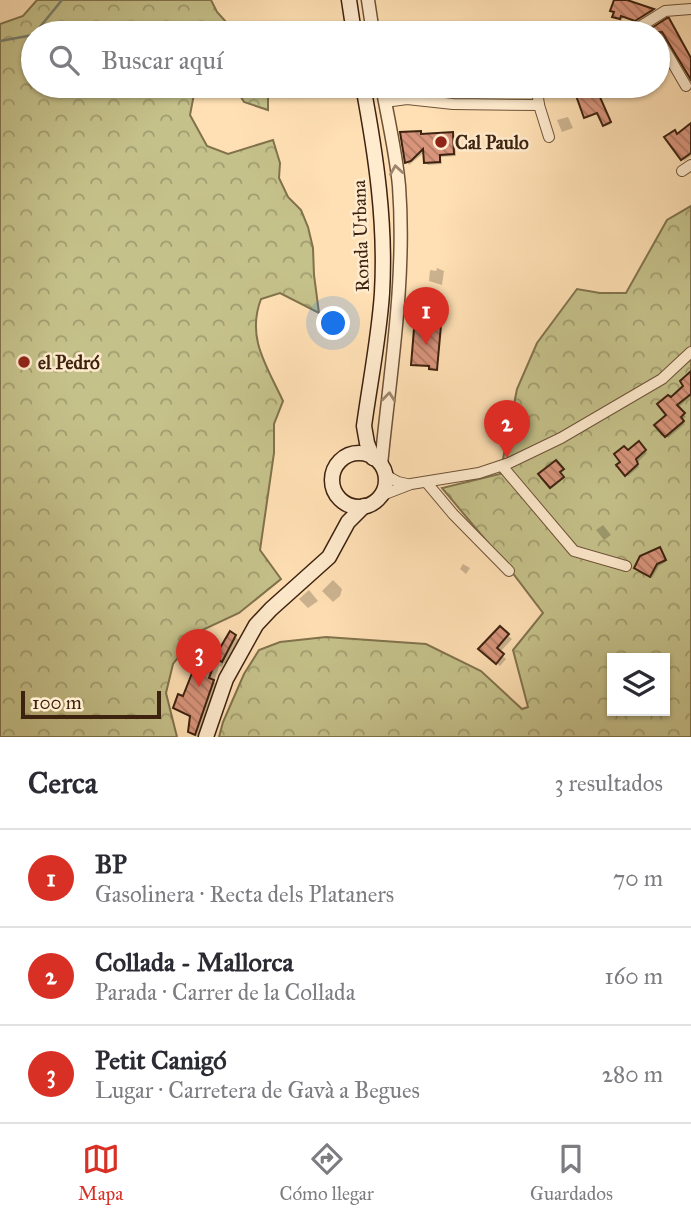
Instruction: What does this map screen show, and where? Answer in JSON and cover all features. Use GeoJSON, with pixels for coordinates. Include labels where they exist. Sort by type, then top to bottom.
{"type":"FeatureCollection","features":[{"type":"Feature","properties":{"kind":"main road"},"geometry":{"type":"LineString","coordinates":[[349,0],[353,21]]}},
{"type":"Feature","properties":{"kind":"main road","name":"Ronda Urbana"},"geometry":{"type":"LineString","coordinates":[[365,98],[374,150],[383,246],[382,294],[365,426],[367,443],[379,466],[385,486],[380,496]]}},
{"type":"Feature","properties":{"kind":"main road","name":"Ronda Urbana"},"geometry":{"type":"LineString","coordinates":[[340,499],[333,485],[334,472],[339,463],[350,455],[365,426]]}},
{"type":"Feature","properties":{"kind":"main road"},"geometry":{"type":"LineString","coordinates":[[350,455],[361,454],[379,466]]}},
{"type":"Feature","properties":{"kind":"main road"},"geometry":{"type":"LineString","coordinates":[[340,499],[351,506],[364,506],[373,503],[380,496]]}},
{"type":"Feature","properties":{"kind":"main road"},"geometry":{"type":"LineString","coordinates":[[340,499],[341,534]]}},
{"type":"Feature","properties":{"kind":"main road"},"geometry":{"type":"LineString","coordinates":[[206,737],[226,678],[256,625],[319,569],[329,557],[348,522],[364,506]]}},
{"type":"Feature","properties":{"kind":"street"},"geometry":{"type":"LineString","coordinates":[[368,0],[371,21]]}},
{"type":"Feature","properties":{"kind":"street"},"geometry":{"type":"LineString","coordinates":[[650,21],[665,11],[691,9]]}},
{"type":"Feature","properties":{"kind":"street"},"geometry":{"type":"LineString","coordinates":[[670,59],[686,86]]}},
{"type":"Feature","properties":{"kind":"street"},"geometry":{"type":"LineString","coordinates":[[384,98],[399,186],[400,260],[398,307],[379,466],[398,482],[427,483],[502,466],[561,438],[662,379],[691,352]]}},
{"type":"Feature","properties":{"kind":"street"},"geometry":{"type":"LineString","coordinates":[[538,98],[549,137]]}},
{"type":"Feature","properties":{"kind":"street"},"geometry":{"type":"LineString","coordinates":[[385,102],[407,100],[453,104],[539,105]]}},
{"type":"Feature","properties":{"kind":"street"},"geometry":{"type":"LineString","coordinates":[[502,466],[574,551],[626,566]]}},
{"type":"Feature","properties":{"kind":"street"},"geometry":{"type":"LineString","coordinates":[[427,483],[453,514],[509,571]]}},
{"type":"Feature","properties":{"kind":"street"},"geometry":{"type":"LineString","coordinates":[[380,496],[411,484]]}},
{"type":"Feature","properties":{"kind":"green space"},"geometry":{"type":"Polygon","coordinates":[[[37,0],[211,0],[225,21],[21,21],[21,98],[193,98],[190,115],[207,146],[228,154],[273,140],[280,163],[279,178],[288,197],[301,210],[313,248],[319,313],[280,293],[261,299],[257,313],[260,352],[283,401],[274,424],[274,453],[260,550],[281,579],[239,613],[198,632],[173,664],[166,693],[177,737],[0,737],[0,24],[23,16],[37,0]]]}},
{"type":"Feature","properties":{"kind":"green space"},"geometry":{"type":"Polygon","coordinates":[[[242,98],[268,98],[268,110],[244,102],[242,98]]]}},
{"type":"Feature","properties":{"kind":"green space"},"geometry":{"type":"Polygon","coordinates":[[[691,206],[691,737],[219,737],[244,674],[259,650],[280,642],[326,637],[426,644],[481,671],[522,709],[528,707],[513,650],[543,613],[442,488],[500,474],[517,389],[537,343],[577,289],[600,293],[626,293],[667,220],[691,206]]]}},
{"type":"Feature","properties":{"kind":"building"},"geometry":{"type":"Polygon","coordinates":[[[614,0],[627,0],[654,9],[635,21],[621,16],[620,19],[612,17],[614,12],[610,11],[614,0]]]}},
{"type":"Feature","properties":{"kind":"building"},"geometry":{"type":"Polygon","coordinates":[[[669,18],[691,58],[691,80],[670,45],[670,21],[662,21],[669,18]]]}},
{"type":"Feature","properties":{"kind":"building"},"geometry":{"type":"Polygon","coordinates":[[[577,98],[600,98],[611,122],[603,126],[597,113],[584,118],[577,98]]]}},
{"type":"Feature","properties":{"kind":"building"},"geometry":{"type":"Polygon","coordinates":[[[691,123],[691,153],[681,160],[664,137],[675,130],[677,134],[691,123]]]}},
{"type":"Feature","properties":{"kind":"building"},"geometry":{"type":"Polygon","coordinates":[[[421,131],[421,134],[453,132],[454,154],[440,155],[440,162],[424,163],[423,149],[411,161],[405,163],[400,132],[421,131]]]}},
{"type":"Feature","properties":{"kind":"building"},"geometry":{"type":"Polygon","coordinates":[[[415,317],[428,318],[441,325],[437,370],[429,369],[429,366],[411,365],[415,317]]]}},
{"type":"Feature","properties":{"kind":"building"},"geometry":{"type":"Polygon","coordinates":[[[691,371],[691,394],[677,405],[685,413],[681,417],[684,421],[665,437],[654,425],[666,415],[657,404],[668,395],[671,397],[683,386],[680,381],[691,371]]]}},
{"type":"Feature","properties":{"kind":"building"},"geometry":{"type":"Polygon","coordinates":[[[639,441],[646,450],[636,459],[638,464],[625,476],[616,465],[620,462],[614,454],[624,446],[628,450],[639,441]]]}},
{"type":"Feature","properties":{"kind":"building"},"geometry":{"type":"Polygon","coordinates":[[[556,460],[564,469],[560,472],[564,477],[550,488],[538,474],[556,460]]]}},
{"type":"Feature","properties":{"kind":"building"},"geometry":{"type":"Polygon","coordinates":[[[660,547],[666,560],[657,564],[650,577],[634,568],[640,556],[660,547]]]}},
{"type":"Feature","properties":{"kind":"building"},"geometry":{"type":"Polygon","coordinates":[[[500,626],[509,634],[497,648],[504,654],[496,664],[478,649],[500,626]]]}},
{"type":"Feature","properties":{"kind":"building"},"geometry":{"type":"Polygon","coordinates":[[[230,631],[236,635],[222,662],[219,660],[215,663],[209,678],[214,680],[195,735],[188,732],[190,716],[173,708],[178,694],[183,696],[196,663],[192,661],[207,639],[220,648],[230,631]]]}},
{"type":"Feature","properties":{"kind":"waterway"},"geometry":{"type":"LineString","coordinates":[[45,21],[62,0]]}},
{"type":"Feature","properties":{"kind":"waterway"},"geometry":{"type":"LineString","coordinates":[[0,41],[21,37]]}},
{"type":"Feature","properties":{"kind":"place","name":"Cal Paulo"},"geometry":{"type":"Point","coordinates":[441,142]}},
{"type":"Feature","properties":{"kind":"place","name":"BP"},"geometry":{"type":"Point","coordinates":[426,345]}},
{"type":"Feature","properties":{"kind":"place","name":"el Pedró"},"geometry":{"type":"Point","coordinates":[24,362]}},
{"type":"Feature","properties":{"kind":"place","name":"Collada - Mallorca"},"geometry":{"type":"Point","coordinates":[507,458]}},
{"type":"Feature","properties":{"kind":"place","name":"Petit Canigó"},"geometry":{"type":"Point","coordinates":[199,687]}}]}
